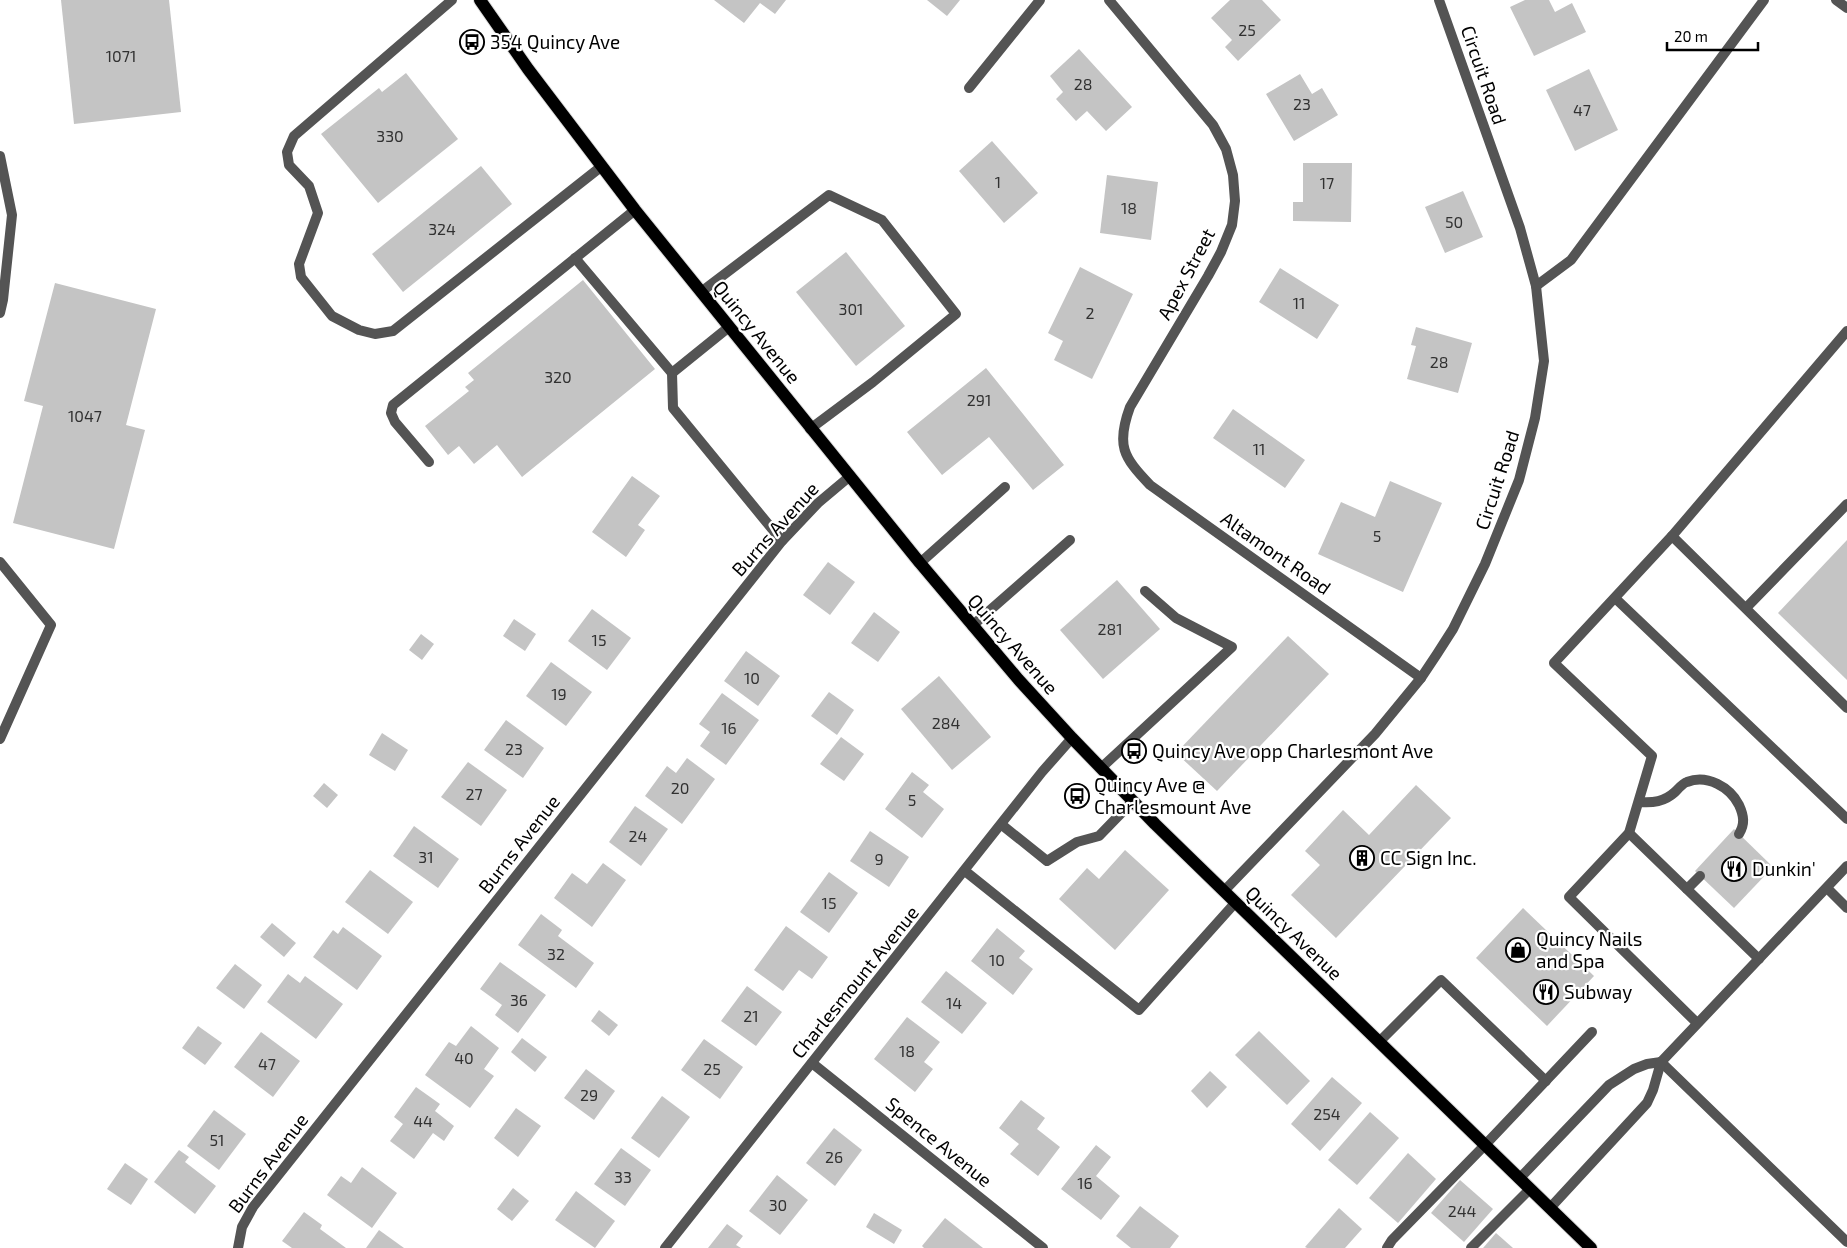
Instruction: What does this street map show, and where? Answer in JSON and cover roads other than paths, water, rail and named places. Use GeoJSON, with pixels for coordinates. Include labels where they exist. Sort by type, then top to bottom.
{"type":"FeatureCollection","features":[{"type":"Feature","properties":{"kind":"main road","name":"Quincy Avenue"},"geometry":{"type":"LineString","coordinates":[[480,0],[528,69],[635,210],[810,429],[972,626],[1072,738],[1132,801],[1591,1248]]}},
{"type":"Feature","properties":{"kind":"street"},"geometry":{"type":"LineString","coordinates":[[452,0],[294,136],[287,152],[289,165],[309,186],[318,213],[299,264],[301,276],[332,316],[359,330],[375,334],[393,331],[602,166]]}},
{"type":"Feature","properties":{"kind":"street"},"geometry":{"type":"LineString","coordinates":[[970,88],[1040,0]]}},
{"type":"Feature","properties":{"kind":"street","name":"Apex Street"},"geometry":{"type":"LineString","coordinates":[[1109,0],[1213,125],[1226,149],[1234,175],[1235,201],[1232,225],[1221,252],[1130,407],[1124,424],[1123,445]]}},
{"type":"Feature","properties":{"kind":"street","name":"Circuit Road"},"geometry":{"type":"LineString","coordinates":[[1224,891],[1375,734],[1421,678],[1452,629],[1485,564],[1519,480],[1535,418],[1544,361],[1536,286],[1520,228],[1439,0]]}},
{"type":"Feature","properties":{"kind":"street"},"geometry":{"type":"LineString","coordinates":[[1536,286],[1571,260],[1764,0]]}},
{"type":"Feature","properties":{"kind":"street"},"geometry":{"type":"LineString","coordinates":[[1836,0],[1847,8]]}},
{"type":"Feature","properties":{"kind":"street"},"geometry":{"type":"LineString","coordinates":[[0,156],[12,215],[4,300],[0,313]]}},
{"type":"Feature","properties":{"kind":"street"},"geometry":{"type":"LineString","coordinates":[[702,292],[829,195],[882,220],[956,314],[873,382],[810,429]]}},
{"type":"Feature","properties":{"kind":"street"},"geometry":{"type":"LineString","coordinates":[[429,462],[395,422],[391,413],[393,405],[635,210]]}},
{"type":"Feature","properties":{"kind":"street"},"geometry":{"type":"LineString","coordinates":[[575,258],[672,374],[672,408],[782,541]]}},
{"type":"Feature","properties":{"kind":"street"},"geometry":{"type":"LineString","coordinates":[[672,374],[729,327]]}},
{"type":"Feature","properties":{"kind":"street"},"geometry":{"type":"LineString","coordinates":[[1698,1023],[1569,897],[1629,834],[1652,756],[1554,663],[1672,536],[1847,331]]}},
{"type":"Feature","properties":{"kind":"street","name":"Altamont Road"},"geometry":{"type":"LineString","coordinates":[[1123,445],[1131,466],[1150,485],[1421,678]]}},
{"type":"Feature","properties":{"kind":"street","name":"Burns Avenue"},"geometry":{"type":"LineString","coordinates":[[238,1248],[242,1227],[253,1207],[782,541],[818,503],[849,477]]}},
{"type":"Feature","properties":{"kind":"street"},"geometry":{"type":"LineString","coordinates":[[920,563],[1006,487]]}},
{"type":"Feature","properties":{"kind":"street"},"geometry":{"type":"LineString","coordinates":[[1746,608],[1847,504]]}},
{"type":"Feature","properties":{"kind":"street"},"geometry":{"type":"LineString","coordinates":[[1672,536],[1847,708]]}},
{"type":"Feature","properties":{"kind":"street"},"geometry":{"type":"LineString","coordinates":[[972,626],[1070,540]]}},
{"type":"Feature","properties":{"kind":"street"},"geometry":{"type":"LineString","coordinates":[[0,562],[50,625],[0,739]]}},
{"type":"Feature","properties":{"kind":"street"},"geometry":{"type":"LineString","coordinates":[[1101,768],[1232,647],[1176,618],[1145,591]]}},
{"type":"Feature","properties":{"kind":"street"},"geometry":{"type":"LineString","coordinates":[[1615,598],[1847,819]]}},
{"type":"Feature","properties":{"kind":"street","name":"Charlesmount Avenue"},"geometry":{"type":"LineString","coordinates":[[665,1248],[1002,825],[1042,772],[1072,738]]}},
{"type":"Feature","properties":{"kind":"street"},"geometry":{"type":"LineString","coordinates":[[1639,802],[1654,803],[1668,798],[1686,782],[1707,780],[1724,787],[1736,798],[1742,813],[1744,826],[1739,834]]}},
{"type":"Feature","properties":{"kind":"street"},"geometry":{"type":"LineString","coordinates":[[1002,825],[1047,861],[1077,842],[1099,836],[1132,801]]}},
{"type":"Feature","properties":{"kind":"street"},"geometry":{"type":"LineString","coordinates":[[1629,834],[1759,959]]}},
{"type":"Feature","properties":{"kind":"street"},"geometry":{"type":"LineString","coordinates":[[1550,1208],[1647,1103],[1654,1090],[1661,1062],[1847,866]]}},
{"type":"Feature","properties":{"kind":"street"},"geometry":{"type":"LineString","coordinates":[[965,871],[1139,1010],[1235,903]]}},
{"type":"Feature","properties":{"kind":"street"},"geometry":{"type":"LineString","coordinates":[[1687,889],[1700,876]]}},
{"type":"Feature","properties":{"kind":"street"},"geometry":{"type":"LineString","coordinates":[[1826,888],[1847,908]]}},
{"type":"Feature","properties":{"kind":"street"},"geometry":{"type":"LineString","coordinates":[[1379,1042],[1440,980],[1546,1081]]}},
{"type":"Feature","properties":{"kind":"street"},"geometry":{"type":"LineString","coordinates":[[1387,1248],[1392,1240],[1485,1146],[1592,1032]]}},
{"type":"Feature","properties":{"kind":"street"},"geometry":{"type":"LineString","coordinates":[[1519,1179],[1609,1085],[1634,1069],[1647,1064],[1661,1062]]}},
{"type":"Feature","properties":{"kind":"street"},"geometry":{"type":"LineString","coordinates":[[1661,1062],[1847,1242]]}},
{"type":"Feature","properties":{"kind":"street","name":"Spence Avenue"},"geometry":{"type":"LineString","coordinates":[[812,1063],[1043,1248]]}},
{"type":"Feature","properties":{"kind":"street"},"geometry":{"type":"LineString","coordinates":[[1471,1248],[1530,1189]]}},
{"type":"Feature","properties":{"kind":"place","name":"354 Quincy Ave"},"geometry":{"type":"Point","coordinates":[472,42]}},
{"type":"Feature","properties":{"kind":"place","name":"Quincy Ave opp Charlesmont Ave"},"geometry":{"type":"Point","coordinates":[1134,751]}},
{"type":"Feature","properties":{"kind":"place","name":"Quincy Ave @ Charlesmount Ave"},"geometry":{"type":"Point","coordinates":[1077,796]}},
{"type":"Feature","properties":{"kind":"place","name":"CC Sign Inc."},"geometry":{"type":"Point","coordinates":[1362,858]}},
{"type":"Feature","properties":{"kind":"place","name":"Dunkin'"},"geometry":{"type":"Point","coordinates":[1734,869]}},
{"type":"Feature","properties":{"kind":"place","name":"Quincy Nails and Spa"},"geometry":{"type":"Point","coordinates":[1518,950]}},
{"type":"Feature","properties":{"kind":"place","name":"Subway"},"geometry":{"type":"Point","coordinates":[1546,992]}}]}
